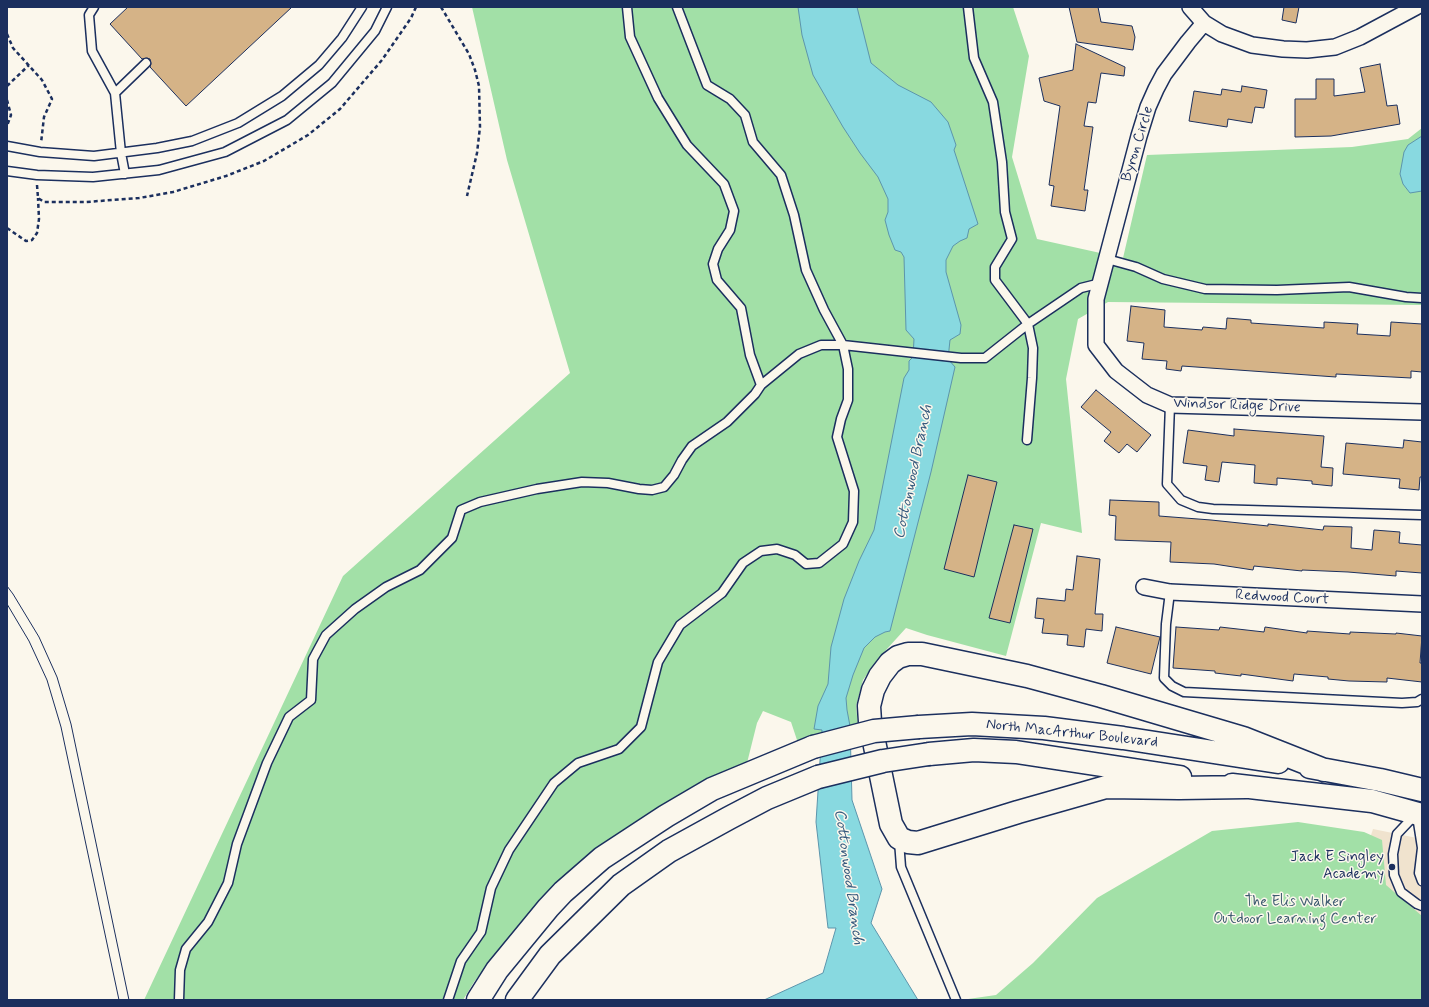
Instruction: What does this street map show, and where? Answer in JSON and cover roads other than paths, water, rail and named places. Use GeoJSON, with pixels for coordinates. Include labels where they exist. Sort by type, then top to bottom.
{"type":"FeatureCollection","features":[{"type":"Feature","properties":{"kind":"main road"},"geometry":{"type":"LineString","coordinates":[[1246,787],[1106,787],[918,843],[908,842],[899,838],[891,824],[870,722],[870,706],[873,690],[880,676],[890,663],[898,657],[908,654],[922,654],[1027,676],[1101,696],[1243,738],[1324,770]]}},
{"type":"Feature","properties":{"kind":"main road","name":"North MacArthur Boulevard"},"geometry":{"type":"LineString","coordinates":[[478,1000],[497,970],[548,908],[563,892],[602,858],[666,816],[712,789],[813,747],[874,731],[972,724],[1044,728],[1131,739],[1324,770],[1380,780],[1422,790]]}},
{"type":"Feature","properties":{"kind":"main road","name":"North MacArthur Boulevard"},"geometry":{"type":"LineString","coordinates":[[516,1000],[550,955],[621,885],[669,851],[767,798],[818,777],[883,761],[929,754],[974,750],[1016,752],[1246,787],[1372,801],[1420,810]]}},
{"type":"Feature","properties":{"kind":"street"},"geometry":{"type":"LineString","coordinates":[[1190,7],[1204,23],[1222,34],[1252,45],[1283,50],[1307,50],[1335,47],[1360,37],[1416,7]]}},
{"type":"Feature","properties":{"kind":"street","name":"Byron Circle"},"geometry":{"type":"LineString","coordinates":[[1096,299],[1139,136],[1151,101],[1164,74],[1204,23]]}},
{"type":"Feature","properties":{"kind":"street","name":"Windsor Ridge Drive"},"geometry":{"type":"LineString","coordinates":[[1096,299],[1096,345],[1116,371],[1147,395],[1170,405],[1422,412]]}},
{"type":"Feature","properties":{"kind":"street","name":"Redwood Court"},"geometry":{"type":"LineString","coordinates":[[1144,587],[1170,592],[1422,604]]}},
{"type":"Feature","properties":{"kind":"lane"},"geometry":{"type":"LineString","coordinates":[[94,7],[89,15],[92,51],[115,93],[121,153],[125,174]]}},
{"type":"Feature","properties":{"kind":"lane"},"geometry":{"type":"LineString","coordinates":[[7,146],[40,152],[94,156],[157,148],[192,141],[238,123],[282,96],[320,65],[342,38],[362,7]]}},
{"type":"Feature","properties":{"kind":"lane"},"geometry":{"type":"LineString","coordinates":[[7,171],[37,175],[92,177],[159,170],[225,152],[287,120],[332,83],[375,32],[387,7]]}},
{"type":"Feature","properties":{"kind":"lane"},"geometry":{"type":"LineString","coordinates":[[627,7],[630,37],[658,98],[687,145],[724,184],[734,211],[730,230],[718,249],[714,264],[717,280],[741,308],[750,355],[761,385]]}},
{"type":"Feature","properties":{"kind":"lane"},"geometry":{"type":"LineString","coordinates":[[448,1000],[461,961],[481,932],[491,888],[509,850],[554,783],[578,763],[619,748],[641,727],[658,662],[680,625],[722,593],[743,563],[761,551],[777,549],[795,555],[806,564],[819,563],[843,544],[853,522],[854,491],[837,437],[841,419],[848,400],[848,369],[843,345],[824,310],[806,270],[794,214],[781,175],[752,142],[745,115],[730,100],[707,85],[677,7]]}},
{"type":"Feature","properties":{"kind":"lane"},"geometry":{"type":"LineString","coordinates":[[968,7],[974,58],[993,102],[1002,162],[1005,212],[1012,239],[995,267],[995,280],[1028,324],[1033,348],[1027,440]]}},
{"type":"Feature","properties":{"kind":"lane"},"geometry":{"type":"LineString","coordinates":[[115,93],[146,63]]}},
{"type":"Feature","properties":{"kind":"lane"},"geometry":{"type":"LineString","coordinates":[[1107,259],[1136,267],[1164,279],[1205,289],[1277,290],[1349,287],[1406,297],[1422,298]]}},
{"type":"Feature","properties":{"kind":"lane"},"geometry":{"type":"LineString","coordinates":[[179,1000],[180,970],[186,949],[208,922],[228,883],[237,844],[267,763],[289,717],[311,700],[313,658],[326,635],[355,609],[386,587],[420,570],[452,538],[461,510],[480,502],[537,489],[582,482],[608,483],[652,490],[664,487],[674,475],[692,446],[727,422],[755,394],[761,385],[799,354],[820,345],[843,345],[961,358],[985,358],[1028,324],[1081,288],[1101,283]]}},
{"type":"Feature","properties":{"kind":"lane"},"geometry":{"type":"LineString","coordinates":[[1170,405],[1167,484],[1182,500],[1198,507],[1213,509],[1422,515]]}},
{"type":"Feature","properties":{"kind":"lane"},"geometry":{"type":"LineString","coordinates":[[1170,592],[1166,624],[1164,678],[1172,686],[1184,692],[1402,703],[1417,702],[1422,700]]}},
{"type":"Feature","properties":{"kind":"lane"},"geometry":{"type":"LineString","coordinates":[[1420,810],[1422,848],[1419,872],[1422,881]]}},
{"type":"Feature","properties":{"kind":"lane"},"geometry":{"type":"LineString","coordinates":[[1420,810],[1397,834],[1394,854],[1394,875],[1401,892],[1422,906]]}},
{"type":"Feature","properties":{"kind":"lane"},"geometry":{"type":"LineString","coordinates":[[899,838],[901,867],[956,1000]]}},
{"type":"Feature","properties":{"kind":"water","name":"Cottonwood Branch"},"geometry":{"type":"Polygon","coordinates":[[[798,7],[857,7],[871,63],[898,85],[931,102],[948,122],[956,145],[954,150],[978,224],[969,229],[967,238],[953,246],[946,260],[946,272],[961,325],[960,334],[950,340],[948,359],[955,367],[931,472],[890,631],[875,637],[864,648],[853,675],[846,698],[850,726],[852,800],[882,889],[871,923],[918,1000],[764,1000],[823,973],[836,928],[828,928],[816,822],[822,730],[814,729],[818,706],[828,684],[831,647],[844,599],[859,561],[874,530],[904,378],[909,370],[909,361],[913,357],[914,339],[906,330],[904,257],[901,252],[895,250],[885,220],[888,212],[888,199],[878,177],[843,127],[813,75],[802,35],[798,7]]]}},
{"type":"Feature","properties":{"kind":"water"},"geometry":{"type":"Polygon","coordinates":[[[1422,136],[1422,191],[1410,193],[1403,184],[1400,174],[1404,152],[1408,145],[1422,136]]]}},
{"type":"Feature","properties":{"kind":"tram line"},"geometry":{"type":"LineString","coordinates":[[7,586],[39,637],[57,677],[71,724],[129,1000]]}},
{"type":"Feature","properties":{"kind":"tram line"},"geometry":{"type":"LineString","coordinates":[[7,604],[29,641],[47,680],[61,727],[119,1000]]}},
{"type":"Feature","properties":{"kind":"place","name":"Jack E Singley Academy"},"geometry":{"type":"Point","coordinates":[1392,867]}},
{"type":"Feature","properties":{"kind":"park label","name":"The Elis Walker Outdoor Learning Center"},"geometry":{"type":"Point","coordinates":[1295,912]}}]}
